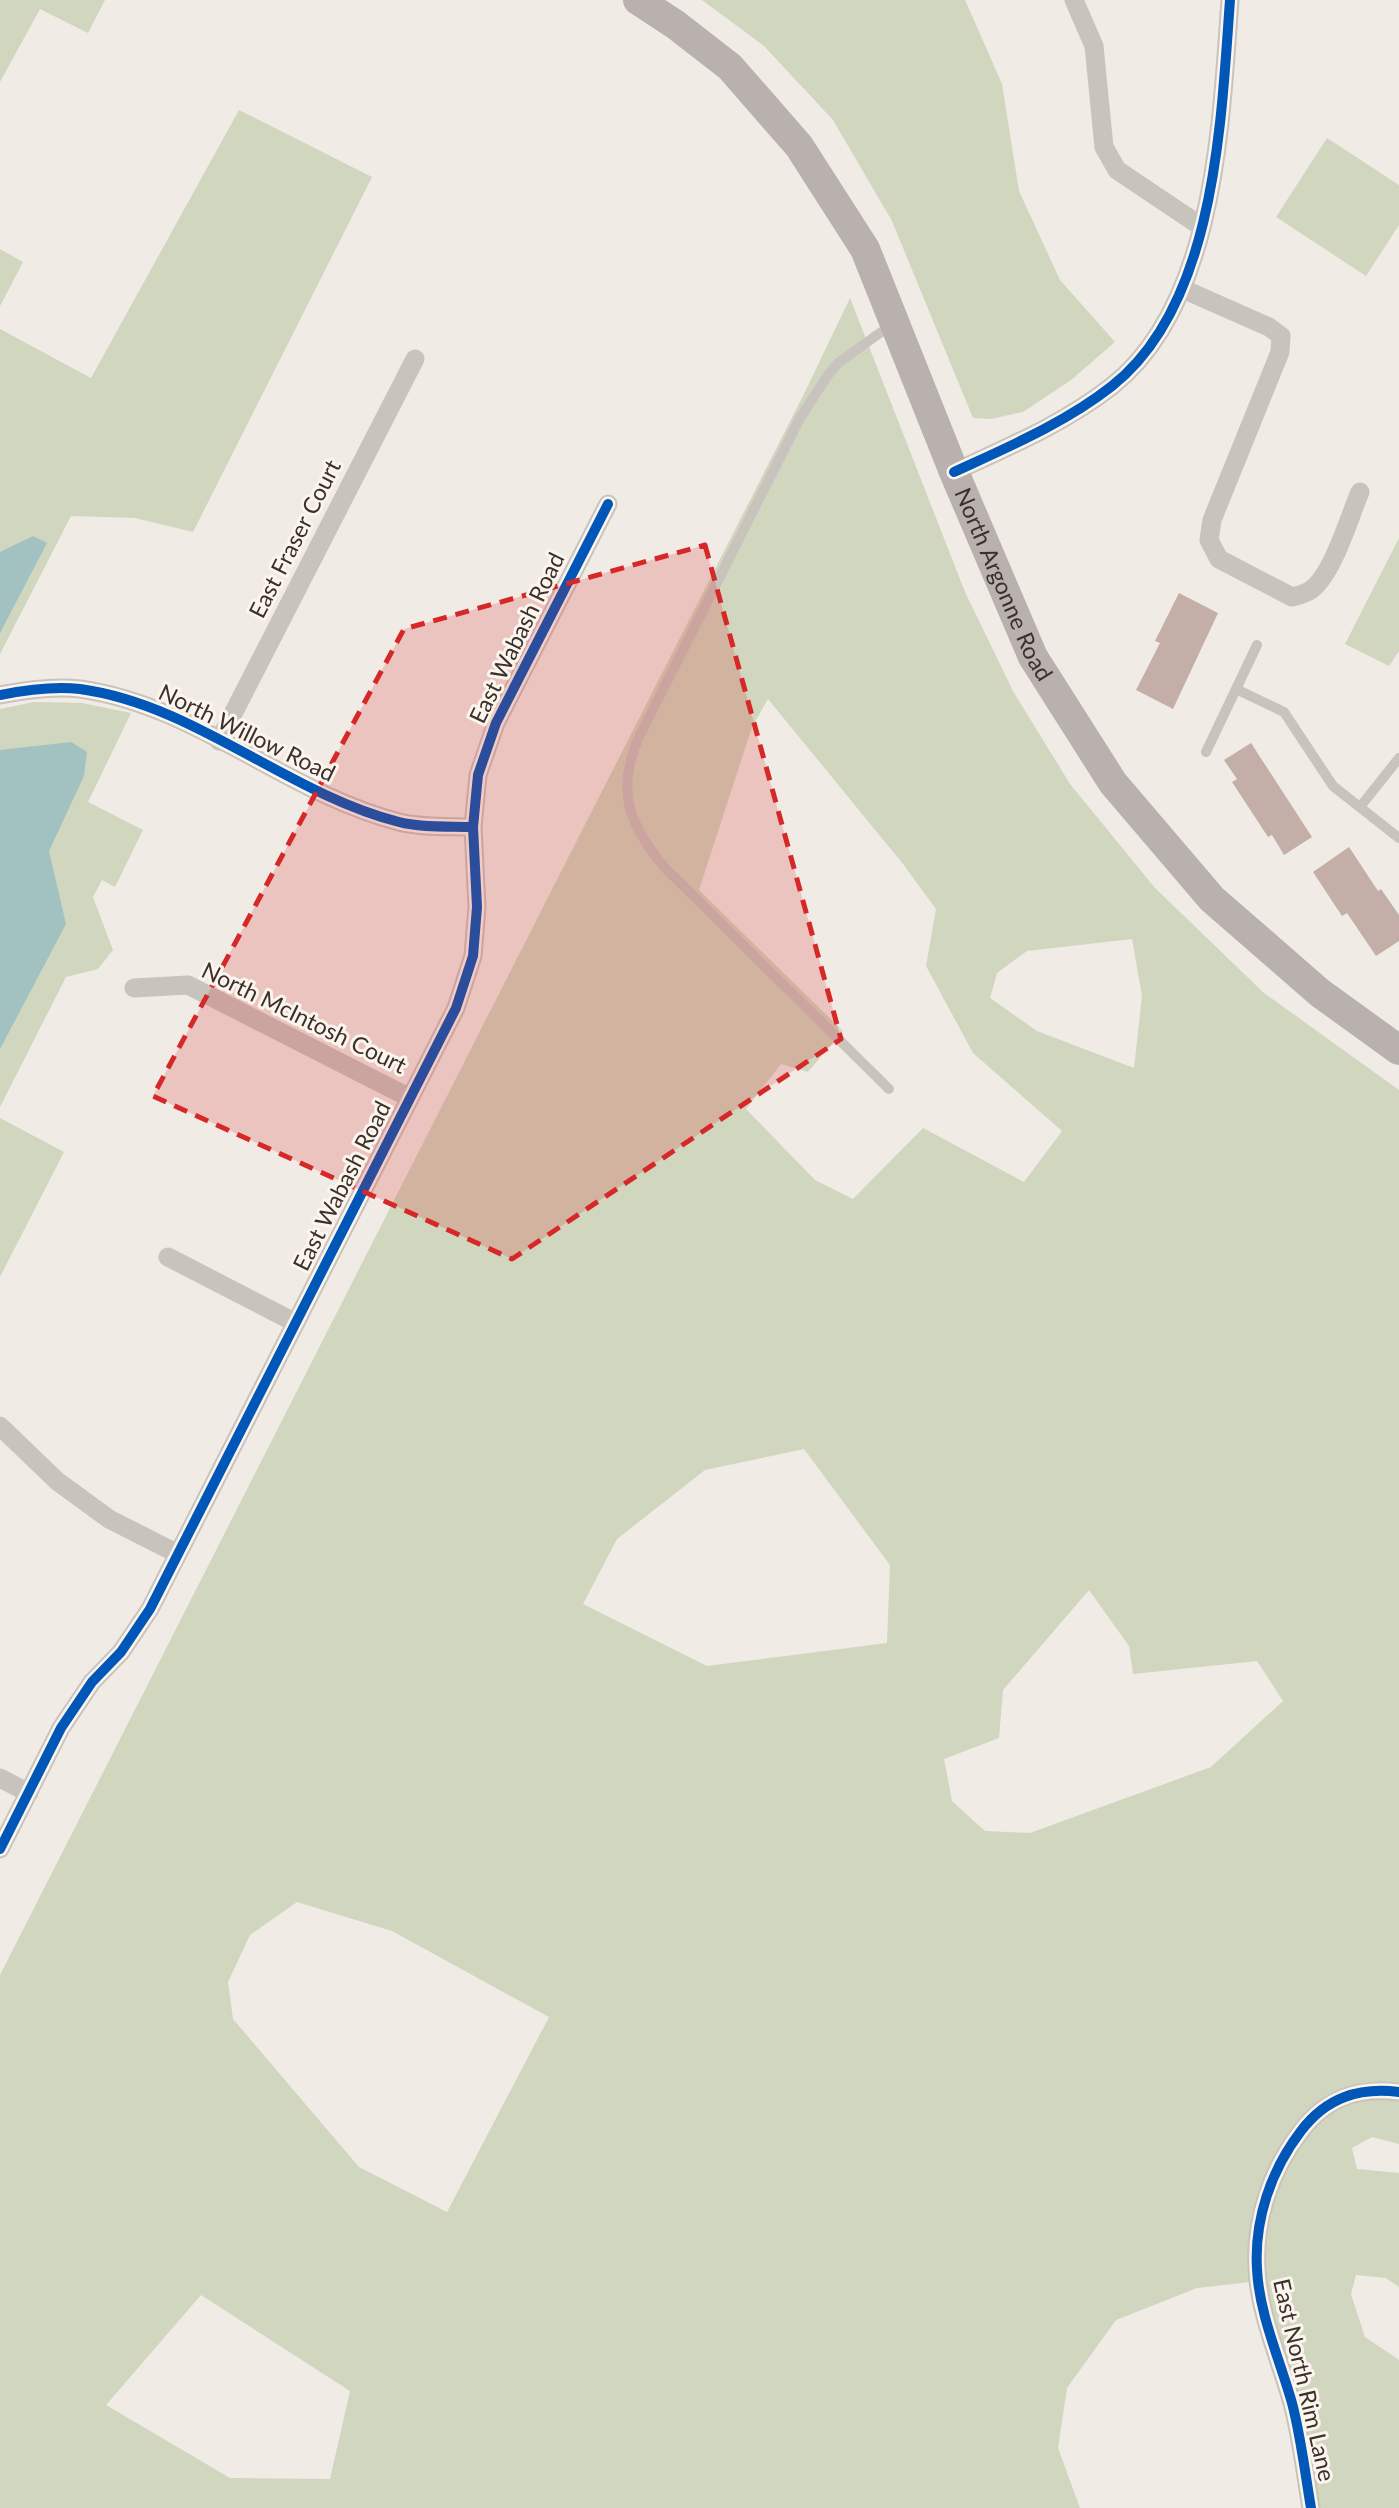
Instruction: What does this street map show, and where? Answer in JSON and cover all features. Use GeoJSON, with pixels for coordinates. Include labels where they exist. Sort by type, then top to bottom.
{"type":"FeatureCollection","features":[{"type":"Feature","properties":{"kind":"main road","name":"North Argonne Road"},"geometry":{"type":"LineString","coordinates":[[638,0],[676,25],[730,67],[799,146],[865,249],[954,472],[1033,657],[1113,783],[1212,899],[1320,993],[1399,1050]]}},
{"type":"Feature","properties":{"kind":"street"},"geometry":{"type":"LineString","coordinates":[[1074,0],[1094,46],[1104,147],[1117,170],[1202,227]]}},
{"type":"Feature","properties":{"kind":"street"},"geometry":{"type":"LineString","coordinates":[[954,472],[1045,429],[1113,385],[1151,345],[1183,289],[1209,202],[1223,94],[1230,0]]}},
{"type":"Feature","properties":{"kind":"street"},"geometry":{"type":"LineString","coordinates":[[1183,289],[1269,327],[1281,336],[1280,352],[1212,520],[1209,540],[1219,559],[1292,597],[1305,594],[1315,587],[1326,572],[1360,492]]}},
{"type":"Feature","properties":{"kind":"street","name":"East Fraser Court"},"geometry":{"type":"LineString","coordinates":[[219,741],[415,359]]}},
{"type":"Feature","properties":{"kind":"street","name":"East Wabash Road"},"geometry":{"type":"LineString","coordinates":[[0,1849],[61,1728],[92,1682],[128,1642],[150,1609],[456,1008],[473,957],[477,907],[473,827],[478,775],[496,723],[608,504]]}},
{"type":"Feature","properties":{"kind":"street","name":"North Willow Road"},"geometry":{"type":"LineString","coordinates":[[0,695],[28,690],[77,689],[119,696],[159,710],[345,804],[401,823],[473,827]]}},
{"type":"Feature","properties":{"kind":"street","name":"North McIntosh Court"},"geometry":{"type":"LineString","coordinates":[[134,988],[188,985],[410,1098]]}},
{"type":"Feature","properties":{"kind":"street"},"geometry":{"type":"LineString","coordinates":[[168,1257],[296,1323]]}},
{"type":"Feature","properties":{"kind":"street"},"geometry":{"type":"LineString","coordinates":[[0,1426],[57,1481],[109,1519],[178,1554]]}},
{"type":"Feature","properties":{"kind":"street"},"geometry":{"type":"LineString","coordinates":[[0,1778],[29,1793]]}},
{"type":"Feature","properties":{"kind":"street","name":"East North Rim Lane"},"geometry":{"type":"LineString","coordinates":[[1311,2508],[1292,2405],[1268,2326],[1257,2270],[1260,2213],[1284,2152],[1314,2114],[1348,2094],[1399,2092]]}},
{"type":"Feature","properties":{"kind":"lane"},"geometry":{"type":"LineString","coordinates":[[889,1089],[664,867],[650,850],[637,826],[626,789],[631,757],[638,739],[800,418],[838,363],[894,323]]}},
{"type":"Feature","properties":{"kind":"lane"},"geometry":{"type":"LineString","coordinates":[[1206,752],[1257,645]]}},
{"type":"Feature","properties":{"kind":"lane"},"geometry":{"type":"LineString","coordinates":[[1236,689],[1284,712],[1333,786],[1399,838]]}},
{"type":"Feature","properties":{"kind":"lane"},"geometry":{"type":"LineString","coordinates":[[1360,807],[1399,758]]}},
{"type":"Feature","properties":{"kind":"highlighted area"},"geometry":{"type":"Polygon","coordinates":[[[705,545],[841,1039],[512,1259],[153,1096],[404,629],[705,545]]]}},
{"type":"Feature","properties":{"kind":"green space"},"geometry":{"type":"Polygon","coordinates":[[[0,0],[105,0],[88,33],[40,9],[0,82],[0,0]]]}},
{"type":"Feature","properties":{"kind":"green space"},"geometry":{"type":"Polygon","coordinates":[[[702,0],[965,0],[1002,84],[1019,191],[1060,280],[1115,342],[1071,380],[1023,412],[991,419],[973,418],[892,221],[833,120],[764,46],[702,0]]]}},
{"type":"Feature","properties":{"kind":"green space"},"geometry":{"type":"Polygon","coordinates":[[[239,110],[372,177],[193,532],[135,518],[71,516],[0,654],[0,329],[91,378],[239,110]]]}},
{"type":"Feature","properties":{"kind":"green space"},"geometry":{"type":"Polygon","coordinates":[[[1327,138],[1399,185],[1399,225],[1366,276],[1276,217],[1327,138]]]}},
{"type":"Feature","properties":{"kind":"green space"},"geometry":{"type":"Polygon","coordinates":[[[0,249],[23,262],[0,306],[0,249]]]}},
{"type":"Feature","properties":{"kind":"green space"},"geometry":{"type":"Polygon","coordinates":[[[850,298],[965,592],[1013,691],[1070,784],[1155,888],[1264,993],[1399,1090],[1399,2144],[1372,2137],[1352,2148],[1357,2169],[1399,2173],[1399,2287],[1386,2278],[1356,2275],[1351,2294],[1365,2337],[1399,2360],[1399,2508],[1304,2508],[1286,2413],[1250,2282],[1197,2288],[1116,2320],[1067,2388],[1058,2448],[1080,2508],[0,2508],[0,1975],[804,394],[850,298]],[[768,699],[752,727],[699,890],[843,1031],[808,1072],[781,1064],[746,1109],[815,1180],[853,1199],[923,1128],[1024,1182],[1062,1131],[973,1053],[926,966],[936,909],[903,864],[768,699]],[[1132,939],[1027,951],[997,973],[990,998],[1037,1031],[1134,1068],[1142,996],[1132,939]],[[804,1449],[705,1470],[617,1539],[583,1604],[707,1666],[887,1643],[890,1565],[804,1449]],[[1089,1590],[1003,1690],[999,1738],[944,1759],[952,1801],[985,1831],[1030,1833],[1211,1767],[1283,1701],[1257,1661],[1133,1674],[1129,1646],[1089,1590]],[[297,1902],[250,1935],[228,1982],[233,2019],[359,2167],[447,2212],[549,2017],[392,1931],[297,1902]],[[201,2295],[106,2405],[230,2478],[330,2479],[350,2391],[201,2295]]]}},
{"type":"Feature","properties":{"kind":"green space"},"geometry":{"type":"Polygon","coordinates":[[[1399,538],[1399,651],[1389,666],[1345,644],[1399,538]]]}},
{"type":"Feature","properties":{"kind":"green space"},"geometry":{"type":"Polygon","coordinates":[[[34,702],[82,703],[131,713],[88,802],[143,830],[115,887],[102,880],[93,897],[113,950],[98,969],[66,977],[0,1107],[0,709],[34,702]]]}},
{"type":"Feature","properties":{"kind":"green space"},"geometry":{"type":"Polygon","coordinates":[[[0,1118],[64,1152],[0,1277],[0,1118]]]}},
{"type":"Feature","properties":{"kind":"water"},"geometry":{"type":"Polygon","coordinates":[[[33,536],[47,543],[0,633],[0,552],[33,536]]]}},
{"type":"Feature","properties":{"kind":"water"},"geometry":{"type":"Polygon","coordinates":[[[71,742],[87,752],[84,776],[49,851],[66,924],[0,1049],[0,750],[71,742]]]}},
{"type":"Feature","properties":{"kind":"building"},"geometry":{"type":"Polygon","coordinates":[[[1179,593],[1218,613],[1173,709],[1136,690],[1160,643],[1155,641],[1179,593]]]}},
{"type":"Feature","properties":{"kind":"building"},"geometry":{"type":"Polygon","coordinates":[[[1251,743],[1312,837],[1284,855],[1272,835],[1268,837],[1232,782],[1237,779],[1224,760],[1251,743]]]}},
{"type":"Feature","properties":{"kind":"building"},"geometry":{"type":"Polygon","coordinates":[[[1349,847],[1378,891],[1381,889],[1399,915],[1399,941],[1376,956],[1347,913],[1342,916],[1313,872],[1349,847]]]}},
{"type":"Feature","properties":{"kind":"cycle path"},"geometry":{"type":"LineString","coordinates":[[954,472],[1056,423],[1112,386],[1147,351],[1173,308],[1193,260],[1207,208],[1222,100],[1230,0]]}},
{"type":"Feature","properties":{"kind":"cycle path"},"geometry":{"type":"LineString","coordinates":[[0,1849],[61,1728],[92,1682],[121,1652],[150,1609],[456,1008],[473,956],[477,907],[473,827],[478,775],[496,723],[608,504]]}},
{"type":"Feature","properties":{"kind":"cycle path"},"geometry":{"type":"LineString","coordinates":[[0,695],[70,688],[122,698],[163,712],[202,730],[358,809],[408,824],[473,827]]}},
{"type":"Feature","properties":{"kind":"cycle path"},"geometry":{"type":"LineString","coordinates":[[1311,2508],[1295,2416],[1262,2303],[1257,2269],[1258,2232],[1267,2196],[1281,2162],[1301,2131],[1321,2110],[1357,2093],[1399,2092]]}}]}
